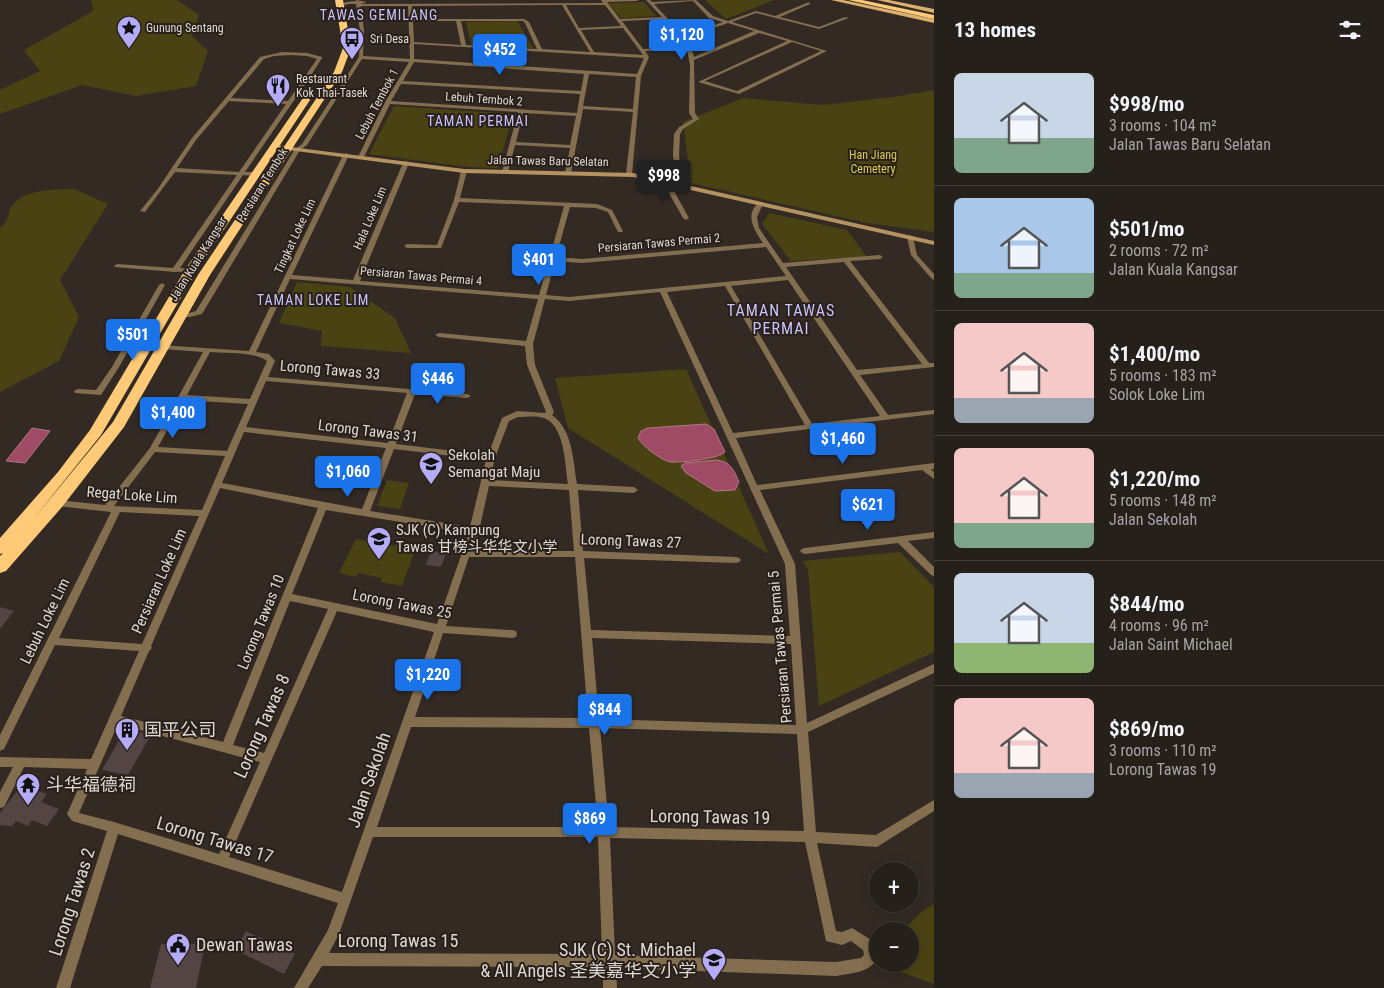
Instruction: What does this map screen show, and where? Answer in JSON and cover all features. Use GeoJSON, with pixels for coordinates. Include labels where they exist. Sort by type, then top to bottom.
{"type":"FeatureCollection","features":[{"type":"Feature","properties":{"kind":"highway","name":"Jalan Kuala Kangsar"},"geometry":{"type":"LineString","coordinates":[[0,567],[57,503],[119,424],[204,275],[293,149],[338,72],[348,48],[337,7],[331,0]]}},
{"type":"Feature","properties":{"kind":"highway"},"geometry":{"type":"LineString","coordinates":[[852,0],[934,16]]}},
{"type":"Feature","properties":{"kind":"highway"},"geometry":{"type":"LineString","coordinates":[[863,0],[934,16]]}},
{"type":"Feature","properties":{"kind":"highway","name":"Jalan Kuala Kangsar"},"geometry":{"type":"LineString","coordinates":[[0,548],[63,475],[96,432],[191,270],[254,174],[320,80],[339,48],[337,7]]}},
{"type":"Feature","properties":{"kind":"highway"},"geometry":{"type":"LineString","coordinates":[[320,80],[338,72]]}},
{"type":"Feature","properties":{"kind":"highway"},"geometry":{"type":"LineString","coordinates":[[320,80],[325,82],[327,88]]}},
{"type":"Feature","properties":{"kind":"main road"},"geometry":{"type":"LineString","coordinates":[[834,0],[934,16]]}},
{"type":"Feature","properties":{"kind":"main road"},"geometry":{"type":"LineString","coordinates":[[880,0],[934,16]]}},
{"type":"Feature","properties":{"kind":"street"},"geometry":{"type":"LineString","coordinates":[[410,3],[418,0]]}},
{"type":"Feature","properties":{"kind":"street"},"geometry":{"type":"LineString","coordinates":[[337,7],[359,2],[562,4],[637,0]]}},
{"type":"Feature","properties":{"kind":"street"},"geometry":{"type":"LineString","coordinates":[[650,1],[694,0],[709,16],[826,51],[737,93],[702,82],[691,82]]}},
{"type":"Feature","properties":{"kind":"street"},"geometry":{"type":"LineString","coordinates":[[650,1],[682,38],[689,48],[692,60],[692,113],[696,119],[679,130],[676,136],[679,185],[672,194],[686,218]]}},
{"type":"Feature","properties":{"kind":"street"},"geometry":{"type":"LineString","coordinates":[[337,7],[359,2]]}},
{"type":"Feature","properties":{"kind":"street"},"geometry":{"type":"LineString","coordinates":[[359,2],[362,31],[361,57],[639,76]]}},
{"type":"Feature","properties":{"kind":"street"},"geometry":{"type":"LineString","coordinates":[[604,2],[645,54]]}},
{"type":"Feature","properties":{"kind":"street"},"geometry":{"type":"LineString","coordinates":[[410,3],[412,61]]}},
{"type":"Feature","properties":{"kind":"street"},"geometry":{"type":"LineString","coordinates":[[776,17],[809,3]]}},
{"type":"Feature","properties":{"kind":"street"},"geometry":{"type":"LineString","coordinates":[[562,4],[593,54]]}},
{"type":"Feature","properties":{"kind":"street"},"geometry":{"type":"LineString","coordinates":[[682,38],[754,12],[820,28],[847,18]]}},
{"type":"Feature","properties":{"kind":"street"},"geometry":{"type":"LineString","coordinates":[[619,20],[665,18]]}},
{"type":"Feature","properties":{"kind":"street"},"geometry":{"type":"LineString","coordinates":[[410,20],[524,20],[527,22],[540,50]]}},
{"type":"Feature","properties":{"kind":"street"},"geometry":{"type":"LineString","coordinates":[[458,20],[464,46]]}},
{"type":"Feature","properties":{"kind":"street"},"geometry":{"type":"LineString","coordinates":[[578,29],[624,27]]}},
{"type":"Feature","properties":{"kind":"street"},"geometry":{"type":"LineString","coordinates":[[692,60],[759,32]]}},
{"type":"Feature","properties":{"kind":"street"},"geometry":{"type":"LineString","coordinates":[[702,82],[791,41]]}},
{"type":"Feature","properties":{"kind":"street"},"geometry":{"type":"LineString","coordinates":[[412,43],[593,54],[645,54],[689,48]]}},
{"type":"Feature","properties":{"kind":"street"},"geometry":{"type":"LineString","coordinates":[[143,211],[174,170],[194,139],[262,58],[274,53],[312,55],[320,58],[287,102],[241,174],[175,270]]}},
{"type":"Feature","properties":{"kind":"street"},"geometry":{"type":"LineString","coordinates":[[629,174],[639,76],[645,54]]}},
{"type":"Feature","properties":{"kind":"street","name":"Persiaran Tembok"},"geometry":{"type":"LineString","coordinates":[[293,149],[304,145],[361,57]]}},
{"type":"Feature","properties":{"kind":"street","name":"Lebuh Tembok 1"},"geometry":{"type":"LineString","coordinates":[[361,157],[388,102],[412,61]]}},
{"type":"Feature","properties":{"kind":"street"},"geometry":{"type":"LineString","coordinates":[[568,173],[587,72]]}},
{"type":"Feature","properties":{"kind":"street"},"geometry":{"type":"LineString","coordinates":[[306,78],[320,80]]}},
{"type":"Feature","properties":{"kind":"street"},"geometry":{"type":"LineString","coordinates":[[400,82],[583,93]]}},
{"type":"Feature","properties":{"kind":"street"},"geometry":{"type":"LineString","coordinates":[[228,99],[287,102]]}},
{"type":"Feature","properties":{"kind":"street","name":"Lebuh Tembok 2"},"geometry":{"type":"LineString","coordinates":[[388,102],[579,115]]}},
{"type":"Feature","properties":{"kind":"street"},"geometry":{"type":"LineString","coordinates":[[580,107],[635,111]]}},
{"type":"Feature","properties":{"kind":"street"},"geometry":{"type":"LineString","coordinates":[[504,172],[521,112]]}},
{"type":"Feature","properties":{"kind":"street"},"geometry":{"type":"LineString","coordinates":[[513,143],[573,147]]}},
{"type":"Feature","properties":{"kind":"street","name":"Jalan Tawas Baru Selatan"},"geometry":{"type":"LineString","coordinates":[[274,148],[346,155],[464,171],[629,174],[934,243]]}},
{"type":"Feature","properties":{"kind":"street","name":"Tingkat Loke Lim"},"geometry":{"type":"LineString","coordinates":[[252,354],[346,155]]}},
{"type":"Feature","properties":{"kind":"street","name":"Hala Loke Lim"},"geometry":{"type":"LineString","coordinates":[[356,282],[406,163]]}},
{"type":"Feature","properties":{"kind":"street"},"geometry":{"type":"LineString","coordinates":[[174,170],[254,174]]}},
{"type":"Feature","properties":{"kind":"street"},"geometry":{"type":"LineString","coordinates":[[407,246],[435,248],[440,245],[457,200],[464,171]]}},
{"type":"Feature","properties":{"kind":"street"},"geometry":{"type":"LineString","coordinates":[[457,200],[605,208],[610,211],[620,231]]}},
{"type":"Feature","properties":{"kind":"street"},"geometry":{"type":"LineString","coordinates":[[760,204],[754,217],[754,223],[767,245],[885,417]]}},
{"type":"Feature","properties":{"kind":"street"},"geometry":{"type":"LineString","coordinates":[[567,206],[529,344],[531,365],[549,413],[559,425],[564,435],[573,487],[604,832],[610,988]]}},
{"type":"Feature","properties":{"kind":"street"},"geometry":{"type":"LineString","coordinates":[[910,237],[914,255],[934,278]]}},
{"type":"Feature","properties":{"kind":"street","name":"Persiaran Tawas Permai 2"},"geometry":{"type":"LineString","coordinates":[[552,259],[582,261],[767,245]]}},
{"type":"Feature","properties":{"kind":"street"},"geometry":{"type":"LineString","coordinates":[[781,264],[880,257]]}},
{"type":"Feature","properties":{"kind":"street"},"geometry":{"type":"LineString","coordinates":[[845,259],[930,366]]}},
{"type":"Feature","properties":{"kind":"street"},"geometry":{"type":"LineString","coordinates":[[117,266],[191,270]]}},
{"type":"Feature","properties":{"kind":"street","name":"Persiaran Tawas Permai 4"},"geometry":{"type":"LineString","coordinates":[[288,277],[541,297],[581,298],[790,278]]}},
{"type":"Feature","properties":{"kind":"street"},"geometry":{"type":"LineString","coordinates":[[727,284],[810,427]]}},
{"type":"Feature","properties":{"kind":"street"},"geometry":{"type":"LineString","coordinates":[[78,391],[98,393],[114,371],[162,285]]}},
{"type":"Feature","properties":{"kind":"street","name":"Persiaran Tawas Permai 5"},"geometry":{"type":"LineString","coordinates":[[663,291],[790,564],[810,836],[831,936]]}},
{"type":"Feature","properties":{"kind":"street"},"geometry":{"type":"LineString","coordinates":[[158,292],[176,295]]}},
{"type":"Feature","properties":{"kind":"street"},"geometry":{"type":"LineString","coordinates":[[439,335],[529,344]]}},
{"type":"Feature","properties":{"kind":"street"},"geometry":{"type":"LineString","coordinates":[[163,347],[252,354]]}},
{"type":"Feature","properties":{"kind":"street","name":"Lebuh Loke Lim"},"geometry":{"type":"LineString","coordinates":[[0,746],[52,641],[112,509],[153,448],[183,398],[208,350]]}},
{"type":"Feature","properties":{"kind":"street","name":"Persiaran Loke Lim"},"geometry":{"type":"LineString","coordinates":[[73,815],[271,361],[270,358],[252,354]]}},
{"type":"Feature","properties":{"kind":"street"},"geometry":{"type":"LineString","coordinates":[[855,373],[930,366]]}},
{"type":"Feature","properties":{"kind":"street"},"geometry":{"type":"LineString","coordinates":[[114,371],[131,373]]}},
{"type":"Feature","properties":{"kind":"street","name":"Lorong Tawas 33"},"geometry":{"type":"LineString","coordinates":[[264,379],[412,391]]}},
{"type":"Feature","properties":{"kind":"street"},"geometry":{"type":"LineString","coordinates":[[365,513],[412,391],[467,396]]}},
{"type":"Feature","properties":{"kind":"street"},"geometry":{"type":"LineString","coordinates":[[183,398],[254,402]]}},
{"type":"Feature","properties":{"kind":"street"},"geometry":{"type":"LineString","coordinates":[[731,436],[934,412]]}},
{"type":"Feature","properties":{"kind":"street","name":"Jalan Sekolah"},"geometry":{"type":"LineString","coordinates":[[301,988],[333,934],[346,899],[474,531],[491,458],[503,423],[508,418],[522,413],[549,413]]}},
{"type":"Feature","properties":{"kind":"street","name":"Lorong Tawas 31"},"geometry":{"type":"LineString","coordinates":[[242,429],[389,448],[491,458]]}},
{"type":"Feature","properties":{"kind":"street"},"geometry":{"type":"LineString","coordinates":[[153,448],[231,454]]}},
{"type":"Feature","properties":{"kind":"street"},"geometry":{"type":"LineString","coordinates":[[754,488],[934,466]]}},
{"type":"Feature","properties":{"kind":"street"},"geometry":{"type":"LineString","coordinates":[[923,467],[934,476]]}},
{"type":"Feature","properties":{"kind":"street"},"geometry":{"type":"LineString","coordinates":[[485,483],[634,490]]}},
{"type":"Feature","properties":{"kind":"street"},"geometry":{"type":"LineString","coordinates":[[218,485],[323,506],[474,531]]}},
{"type":"Feature","properties":{"kind":"street","name":"Regat Loke Lim"},"geometry":{"type":"LineString","coordinates":[[57,503],[112,509],[205,513]]}},
{"type":"Feature","properties":{"kind":"street","name":"Lorong Tawas 10"},"geometry":{"type":"LineString","coordinates":[[226,748],[323,506]]}},
{"type":"Feature","properties":{"kind":"street"},"geometry":{"type":"LineString","coordinates":[[805,551],[934,535]]}},
{"type":"Feature","properties":{"kind":"street"},"geometry":{"type":"LineString","coordinates":[[900,539],[934,573]]}},
{"type":"Feature","properties":{"kind":"street","name":"Lorong Tawas 27"},"geometry":{"type":"LineString","coordinates":[[465,554],[579,554],[736,560]]}},
{"type":"Feature","properties":{"kind":"street","name":"Lorong Tawas 25"},"geometry":{"type":"LineString","coordinates":[[288,597],[440,629],[512,634]]}},
{"type":"Feature","properties":{"kind":"street","name":"Lorong Tawas 8"},"geometry":{"type":"LineString","coordinates":[[222,860],[334,607]]}},
{"type":"Feature","properties":{"kind":"street"},"geometry":{"type":"LineString","coordinates":[[586,634],[795,640]]}},
{"type":"Feature","properties":{"kind":"street"},"geometry":{"type":"LineString","coordinates":[[52,641],[146,648]]}},
{"type":"Feature","properties":{"kind":"street"},"geometry":{"type":"LineString","coordinates":[[408,722],[594,723],[802,730],[934,668]]}},
{"type":"Feature","properties":{"kind":"street"},"geometry":{"type":"LineString","coordinates":[[116,719],[266,759]]}},
{"type":"Feature","properties":{"kind":"street"},"geometry":{"type":"LineString","coordinates":[[0,762],[96,764]]}},
{"type":"Feature","properties":{"kind":"street"},"geometry":{"type":"LineString","coordinates":[[0,803],[21,763]]}},
{"type":"Feature","properties":{"kind":"street"},"geometry":{"type":"LineString","coordinates":[[810,836],[877,841],[934,805]]}},
{"type":"Feature","properties":{"kind":"street","name":"Lorong Tawas 17"},"geometry":{"type":"LineString","coordinates":[[73,815],[114,826],[346,899]]}},
{"type":"Feature","properties":{"kind":"street","name":"Lorong Tawas 2"},"geometry":{"type":"LineString","coordinates":[[62,988],[114,826]]}},
{"type":"Feature","properties":{"kind":"street","name":"Lorong Tawas 19"},"geometry":{"type":"LineString","coordinates":[[369,832],[604,832],[810,836]]}},
{"type":"Feature","properties":{"kind":"street","name":"Lorong Tawas 15"},"geometry":{"type":"LineString","coordinates":[[319,959],[608,961],[836,968],[864,964],[871,957],[871,950],[852,934],[842,939],[831,936]]}},
{"type":"Feature","properties":{"kind":"green space"},"geometry":{"type":"Polygon","coordinates":[[[91,0],[177,0],[199,15],[192,36],[208,51],[196,86],[136,96],[82,85],[0,114],[0,90],[40,71],[24,50],[93,11],[91,0]]]}},
{"type":"Feature","properties":{"kind":"green space"},"geometry":{"type":"Polygon","coordinates":[[[705,0],[774,0],[726,19],[705,0]]]}},
{"type":"Feature","properties":{"kind":"green space"},"geometry":{"type":"Polygon","coordinates":[[[644,2],[656,16],[621,18],[608,3],[644,2]]]}},
{"type":"Feature","properties":{"kind":"green space"},"geometry":{"type":"Polygon","coordinates":[[[517,21],[533,48],[471,45],[466,22],[517,21]]]}},
{"type":"Feature","properties":{"kind":"green space","name":"Han Jiang Cemetery"},"geometry":{"type":"Polygon","coordinates":[[[934,90],[934,232],[867,223],[691,183],[683,122],[743,98],[823,105],[934,90]]]}},
{"type":"Feature","properties":{"kind":"green space"},"geometry":{"type":"Polygon","coordinates":[[[394,106],[513,114],[498,168],[467,167],[369,154],[394,106]]]}},
{"type":"Feature","properties":{"kind":"green space"},"geometry":{"type":"Polygon","coordinates":[[[74,189],[108,204],[60,280],[79,317],[59,361],[0,392],[0,228],[6,221],[16,201],[23,197],[40,191],[74,189]]]}},
{"type":"Feature","properties":{"kind":"green space"},"geometry":{"type":"Polygon","coordinates":[[[769,213],[847,230],[867,257],[791,261],[762,224],[769,213]]]}},
{"type":"Feature","properties":{"kind":"green space"},"geometry":{"type":"Polygon","coordinates":[[[297,282],[350,287],[395,318],[411,353],[321,346],[322,331],[279,323],[297,282]]]}},
{"type":"Feature","properties":{"kind":"green space"},"geometry":{"type":"Polygon","coordinates":[[[686,369],[769,554],[568,428],[555,378],[686,369]]]}},
{"type":"Feature","properties":{"kind":"green space"},"geometry":{"type":"Polygon","coordinates":[[[387,480],[409,483],[400,509],[377,506],[387,480]]]}},
{"type":"Feature","properties":{"kind":"green space"},"geometry":{"type":"Polygon","coordinates":[[[356,539],[395,546],[397,541],[417,545],[402,586],[381,582],[382,578],[358,573],[356,577],[339,573],[356,539]]]}},
{"type":"Feature","properties":{"kind":"green space"},"geometry":{"type":"Polygon","coordinates":[[[900,552],[934,587],[934,652],[819,706],[808,569],[802,561],[900,552]]]}},
{"type":"Feature","properties":{"kind":"green space"},"geometry":{"type":"Polygon","coordinates":[[[934,904],[934,984],[901,972],[919,972],[919,922],[912,922],[920,913],[934,904]]]}},
{"type":"Feature","properties":{"kind":"shaded area"},"geometry":{"type":"Polygon","coordinates":[[[706,424],[714,429],[725,452],[708,459],[670,462],[652,452],[638,438],[641,431],[648,428],[706,424]]]}},
{"type":"Feature","properties":{"kind":"shaded area"},"geometry":{"type":"Polygon","coordinates":[[[32,428],[50,431],[25,463],[6,461],[32,428]]]}},
{"type":"Feature","properties":{"kind":"shaded area"},"geometry":{"type":"Polygon","coordinates":[[[717,460],[726,463],[734,470],[739,482],[735,490],[715,491],[686,473],[681,466],[685,463],[717,460]]]}},
{"type":"Feature","properties":{"kind":"building"},"geometry":{"type":"Polygon","coordinates":[[[431,551],[446,553],[441,567],[426,565],[431,551]]]}},
{"type":"Feature","properties":{"kind":"building"},"geometry":{"type":"Polygon","coordinates":[[[0,607],[14,611],[0,629],[0,607]]]}},
{"type":"Feature","properties":{"kind":"building","name":"国平公司"},"geometry":{"type":"Polygon","coordinates":[[[126,728],[151,735],[128,775],[102,770],[126,728]]]}},
{"type":"Feature","properties":{"kind":"building","name":"斗华福德祠"},"geometry":{"type":"Polygon","coordinates":[[[22,785],[47,794],[41,802],[59,809],[47,826],[32,820],[28,826],[16,821],[12,826],[0,825],[0,813],[22,785]]]}},
{"type":"Feature","properties":{"kind":"building"},"geometry":{"type":"Polygon","coordinates":[[[246,931],[295,954],[284,974],[235,950],[246,931]]]}},
{"type":"Feature","properties":{"kind":"building","name":"Dewan Tawas"},"geometry":{"type":"Polygon","coordinates":[[[161,944],[205,944],[196,988],[150,988],[161,944]]]}},
{"type":"Feature","properties":{"kind":"place","name":"Gunung Sentang"},"geometry":{"type":"Point","coordinates":[129,49]}},
{"type":"Feature","properties":{"kind":"place","name":"Sri Desa"},"geometry":{"type":"Point","coordinates":[352,60]}},
{"type":"Feature","properties":{"kind":"place","name":"Restaurant Kok Thai-Tasek"},"geometry":{"type":"Point","coordinates":[278,107]}},
{"type":"Feature","properties":{"kind":"place","name":"Sekolah Semangat Maju"},"geometry":{"type":"Point","coordinates":[431,485]}},
{"type":"Feature","properties":{"kind":"place","name":"SJK (C) Kampung Tawas 甘榜斗华华文小学"},"geometry":{"type":"Point","coordinates":[379,560]}},
{"type":"Feature","properties":{"kind":"place","name":"国平公司"},"geometry":{"type":"Point","coordinates":[127,751]}},
{"type":"Feature","properties":{"kind":"place","name":"斗华福德祠"},"geometry":{"type":"Point","coordinates":[28,806]}},
{"type":"Feature","properties":{"kind":"place","name":"Dewan Tawas"},"geometry":{"type":"Point","coordinates":[178,966]}},
{"type":"Feature","properties":{"kind":"place","name":"SJK (C) St. Michael & All Angels 圣美嘉华文小学"},"geometry":{"type":"Point","coordinates":[714,981]}},
{"type":"Feature","properties":{"kind":"district","name":"TAWAS GEMILANG"},"geometry":{"type":"Point","coordinates":[379,15]}},
{"type":"Feature","properties":{"kind":"district","name":"TAMAN PERMAI"},"geometry":{"type":"Point","coordinates":[478,121]}},
{"type":"Feature","properties":{"kind":"district","name":"TAMAN LOKE LIM"},"geometry":{"type":"Point","coordinates":[313,300]}},
{"type":"Feature","properties":{"kind":"district","name":"TAMAN TAWAS PERMAI"},"geometry":{"type":"Point","coordinates":[781,319]}}]}
